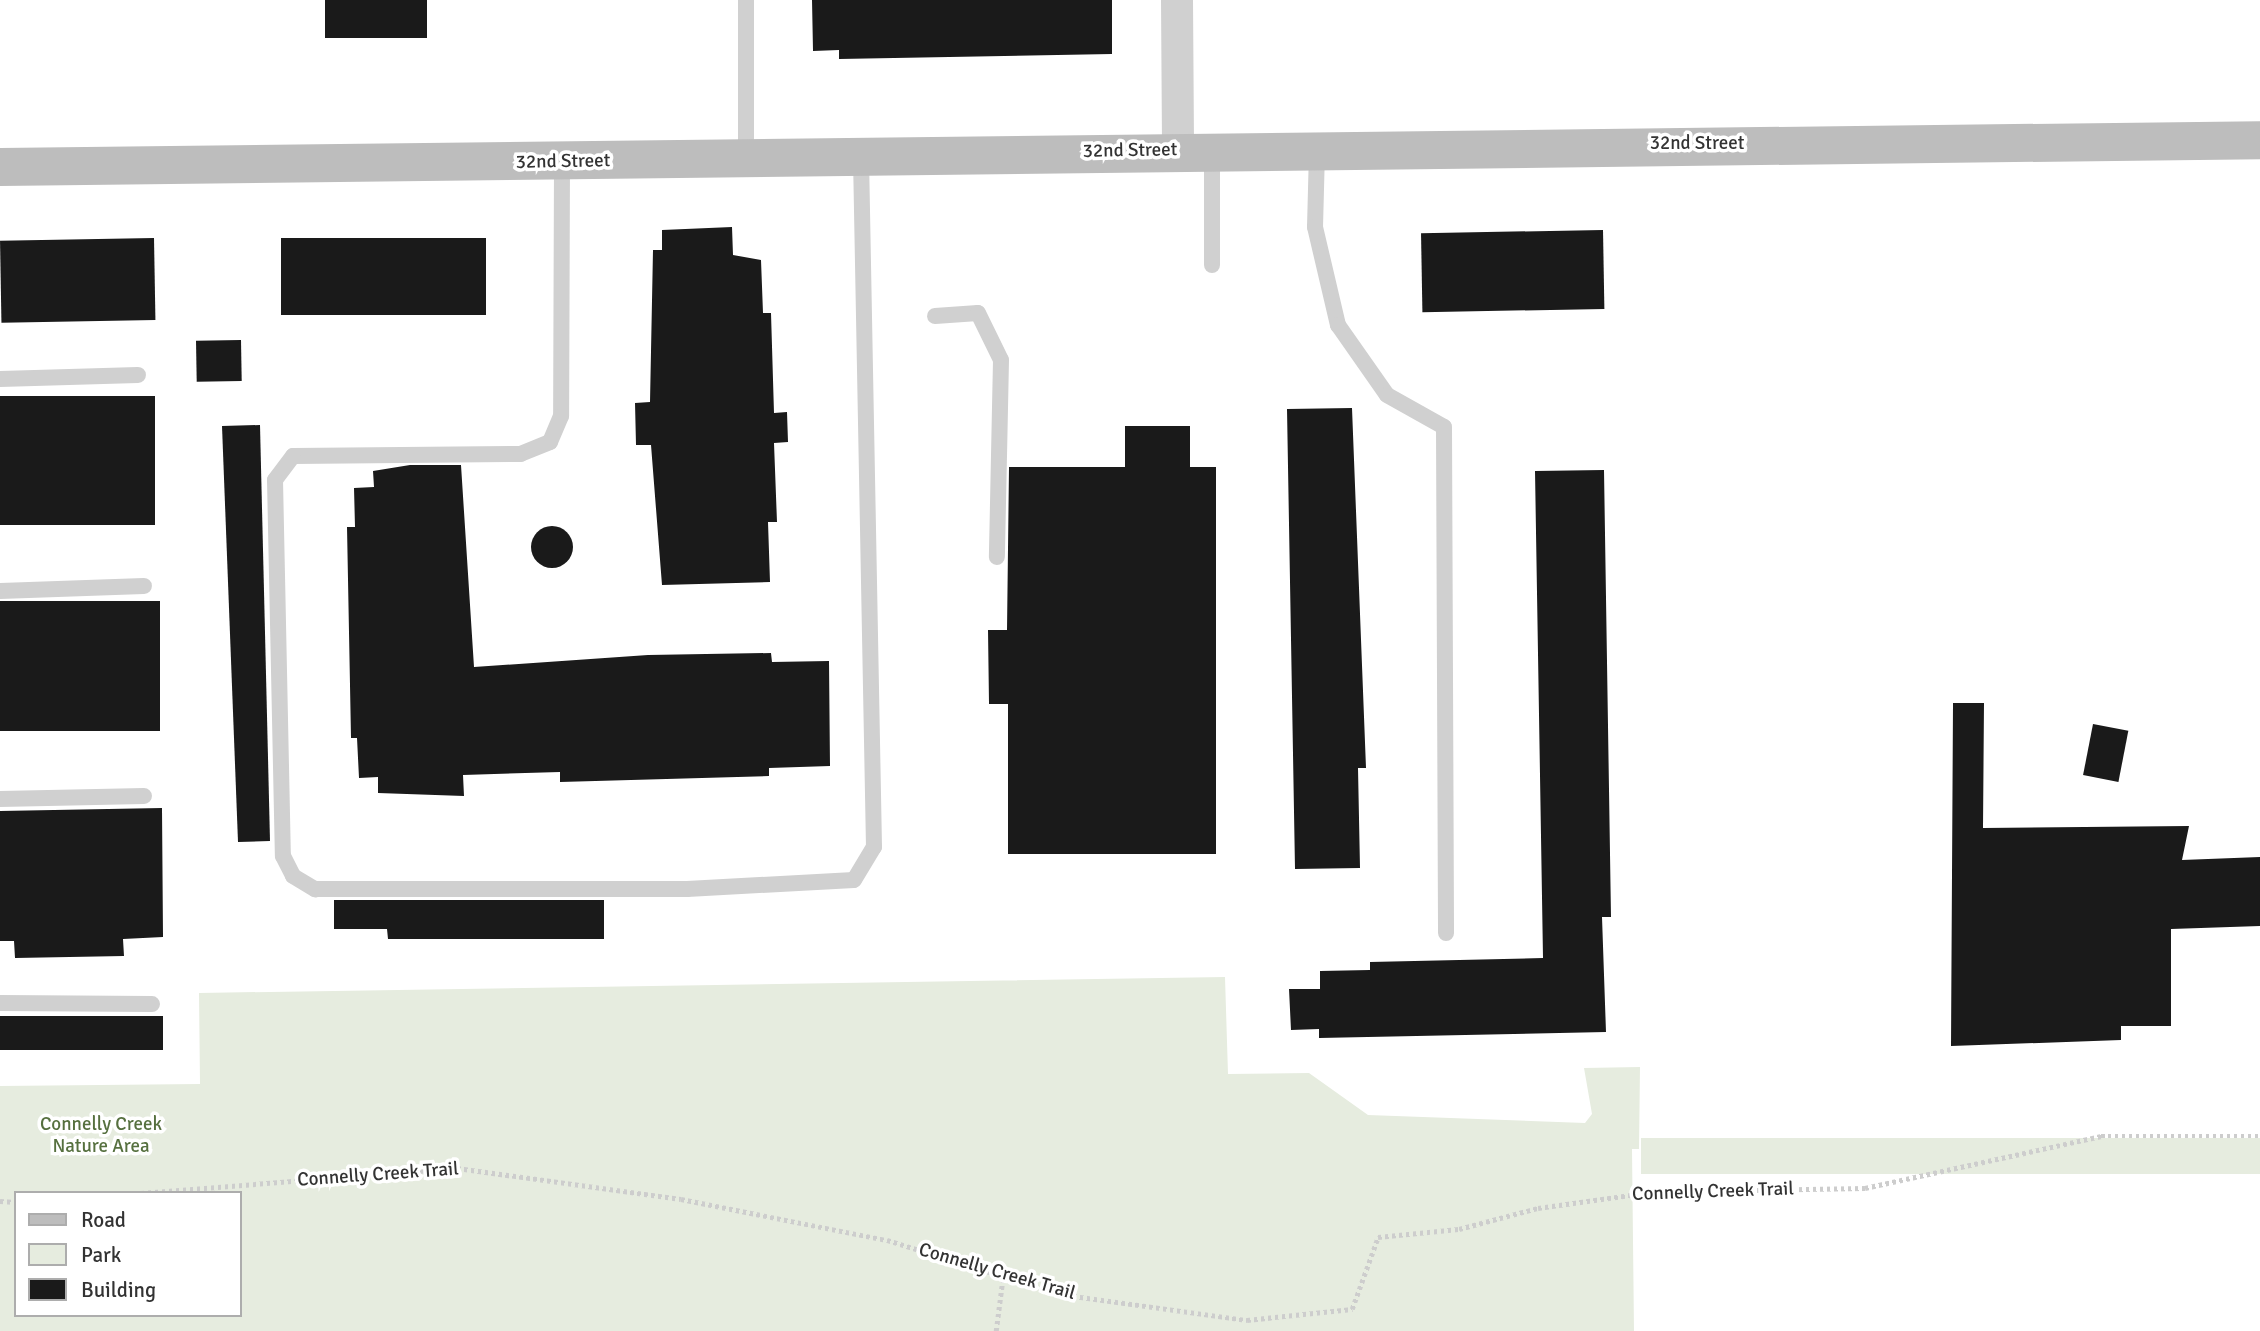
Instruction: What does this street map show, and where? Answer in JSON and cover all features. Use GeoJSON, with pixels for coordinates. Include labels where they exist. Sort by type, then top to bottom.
{"type":"FeatureCollection","features":[{"type":"Feature","properties":{"kind":"street"},"geometry":{"type":"LineString","coordinates":[[1177,0],[1196,149]]}},
{"type":"Feature","properties":{"kind":"street","name":"32nd Street"},"geometry":{"type":"LineString","coordinates":[[0,167],[562,163],[1317,146],[2260,140]]}},
{"type":"Feature","properties":{"kind":"lane"},"geometry":{"type":"LineString","coordinates":[[746,0],[746,160]]}},
{"type":"Feature","properties":{"kind":"lane"},"geometry":{"type":"LineString","coordinates":[[1317,146],[1315,227],[1338,325],[1387,395],[1444,427],[1446,933]]}},
{"type":"Feature","properties":{"kind":"lane"},"geometry":{"type":"LineString","coordinates":[[1196,149],[1212,265]]}},
{"type":"Feature","properties":{"kind":"lane"},"geometry":{"type":"LineString","coordinates":[[562,163],[561,416],[550,442],[522,454],[293,456],[275,480],[283,856],[293,876],[315,889],[687,889],[854,880],[874,847],[861,158]]}},
{"type":"Feature","properties":{"kind":"lane"},"geometry":{"type":"LineString","coordinates":[[935,316],[978,313],[1001,360],[997,557]]}},
{"type":"Feature","properties":{"kind":"lane"},"geometry":{"type":"LineString","coordinates":[[0,379],[138,375]]}},
{"type":"Feature","properties":{"kind":"lane"},"geometry":{"type":"LineString","coordinates":[[0,591],[144,586]]}},
{"type":"Feature","properties":{"kind":"lane"},"geometry":{"type":"LineString","coordinates":[[0,799],[144,796]]}},
{"type":"Feature","properties":{"kind":"lane"},"geometry":{"type":"LineString","coordinates":[[0,1003],[152,1004]]}},
{"type":"Feature","properties":{"kind":"path","name":"Connelly Creek Trail"},"geometry":{"type":"LineString","coordinates":[[166,1191],[457,1168],[707,1204],[887,1240],[1003,1276],[1086,1298],[1247,1320],[1352,1309],[1378,1237],[1459,1229],[1538,1208],[1652,1192],[1865,1188],[2101,1136],[2260,1136]]}},
{"type":"Feature","properties":{"kind":"path"},"geometry":{"type":"LineString","coordinates":[[996,1331],[1003,1276]]}},
{"type":"Feature","properties":{"kind":"green space","name":"Connelly Creek Nature Area"},"geometry":{"type":"Polygon","coordinates":[[[1225,977],[1228,1074],[1309,1073],[1368,1115],[1585,1123],[1592,1114],[1584,1068],[1640,1067],[1639,1149],[1632,1149],[1634,1331],[0,1331],[0,1086],[200,1084],[199,993],[1225,977]]]}},
{"type":"Feature","properties":{"kind":"green space"},"geometry":{"type":"Polygon","coordinates":[[[1641,1138],[2260,1138],[2260,1174],[1641,1174],[1641,1138]]]}},
{"type":"Feature","properties":{"kind":"building"},"geometry":{"type":"Polygon","coordinates":[[[325,0],[427,0],[427,38],[325,38],[325,0]]]}},
{"type":"Feature","properties":{"kind":"building"},"geometry":{"type":"Polygon","coordinates":[[[812,0],[1112,0],[1112,54],[839,59],[839,50],[813,51],[812,0]]]}},
{"type":"Feature","properties":{"kind":"building"},"geometry":{"type":"Polygon","coordinates":[[[732,227],[733,255],[761,260],[763,313],[771,313],[774,413],[787,412],[788,442],[774,443],[777,522],[768,522],[770,582],[662,585],[651,445],[636,445],[635,403],[650,402],[653,250],[662,250],[662,230],[732,227]]]}},
{"type":"Feature","properties":{"kind":"building"},"geometry":{"type":"Polygon","coordinates":[[[1603,230],[1604,309],[1422,312],[1421,233],[1603,230]]]}},
{"type":"Feature","properties":{"kind":"building"},"geometry":{"type":"Polygon","coordinates":[[[154,238],[155,320],[1,323],[0,241],[154,238]]]}},
{"type":"Feature","properties":{"kind":"building"},"geometry":{"type":"Polygon","coordinates":[[[281,238],[486,238],[486,315],[281,315],[281,238]]]}},
{"type":"Feature","properties":{"kind":"building"},"geometry":{"type":"Polygon","coordinates":[[[241,340],[242,381],[197,382],[196,341],[241,340]]]}},
{"type":"Feature","properties":{"kind":"building"},"geometry":{"type":"Polygon","coordinates":[[[0,396],[155,396],[155,525],[0,525],[0,396]]]}},
{"type":"Feature","properties":{"kind":"building"},"geometry":{"type":"Polygon","coordinates":[[[1352,408],[1366,768],[1358,768],[1360,868],[1295,869],[1287,409],[1352,408]]]}},
{"type":"Feature","properties":{"kind":"building"},"geometry":{"type":"Polygon","coordinates":[[[260,425],[270,841],[238,842],[222,426],[260,425]]]}},
{"type":"Feature","properties":{"kind":"building"},"geometry":{"type":"Polygon","coordinates":[[[1125,426],[1190,426],[1190,467],[1216,467],[1216,854],[1008,854],[1008,704],[989,704],[988,630],[1007,630],[1009,467],[1125,467],[1125,426]]]}},
{"type":"Feature","properties":{"kind":"building"},"geometry":{"type":"Polygon","coordinates":[[[410,465],[461,465],[474,667],[648,655],[771,653],[772,662],[829,661],[830,766],[769,768],[769,776],[560,782],[560,772],[463,775],[464,796],[378,793],[378,777],[359,778],[357,738],[351,738],[347,527],[355,527],[354,488],[374,487],[373,471],[410,465]]]}},
{"type":"Feature","properties":{"kind":"building"},"geometry":{"type":"Polygon","coordinates":[[[1604,470],[1611,917],[1602,917],[1606,1032],[1319,1038],[1319,1029],[1291,1030],[1289,989],[1320,989],[1320,971],[1370,970],[1370,962],[1543,958],[1535,471],[1604,470]]]}},
{"type":"Feature","properties":{"kind":"building"},"geometry":{"type":"Polygon","coordinates":[[[552,526],[567,532],[573,547],[567,562],[552,568],[537,562],[531,547],[537,532],[552,526]]]}},
{"type":"Feature","properties":{"kind":"building"},"geometry":{"type":"Polygon","coordinates":[[[0,601],[160,601],[160,731],[0,731],[0,601]]]}},
{"type":"Feature","properties":{"kind":"building"},"geometry":{"type":"Polygon","coordinates":[[[1953,703],[1984,703],[1983,828],[2189,826],[2182,860],[2260,857],[2260,926],[2171,929],[2171,1026],[2121,1026],[2121,1040],[1951,1046],[1953,703]]]}},
{"type":"Feature","properties":{"kind":"building"},"geometry":{"type":"Polygon","coordinates":[[[2093,724],[2128,731],[2118,782],[2083,775],[2093,724]]]}},
{"type":"Feature","properties":{"kind":"building"},"geometry":{"type":"Polygon","coordinates":[[[162,808],[163,937],[123,939],[124,956],[15,958],[14,941],[0,941],[0,811],[162,808]]]}},
{"type":"Feature","properties":{"kind":"building"},"geometry":{"type":"Polygon","coordinates":[[[334,900],[604,900],[604,939],[388,939],[387,929],[334,929],[334,900]]]}},
{"type":"Feature","properties":{"kind":"building"},"geometry":{"type":"Polygon","coordinates":[[[0,1016],[163,1016],[163,1050],[0,1050],[0,1016]]]}}]}
